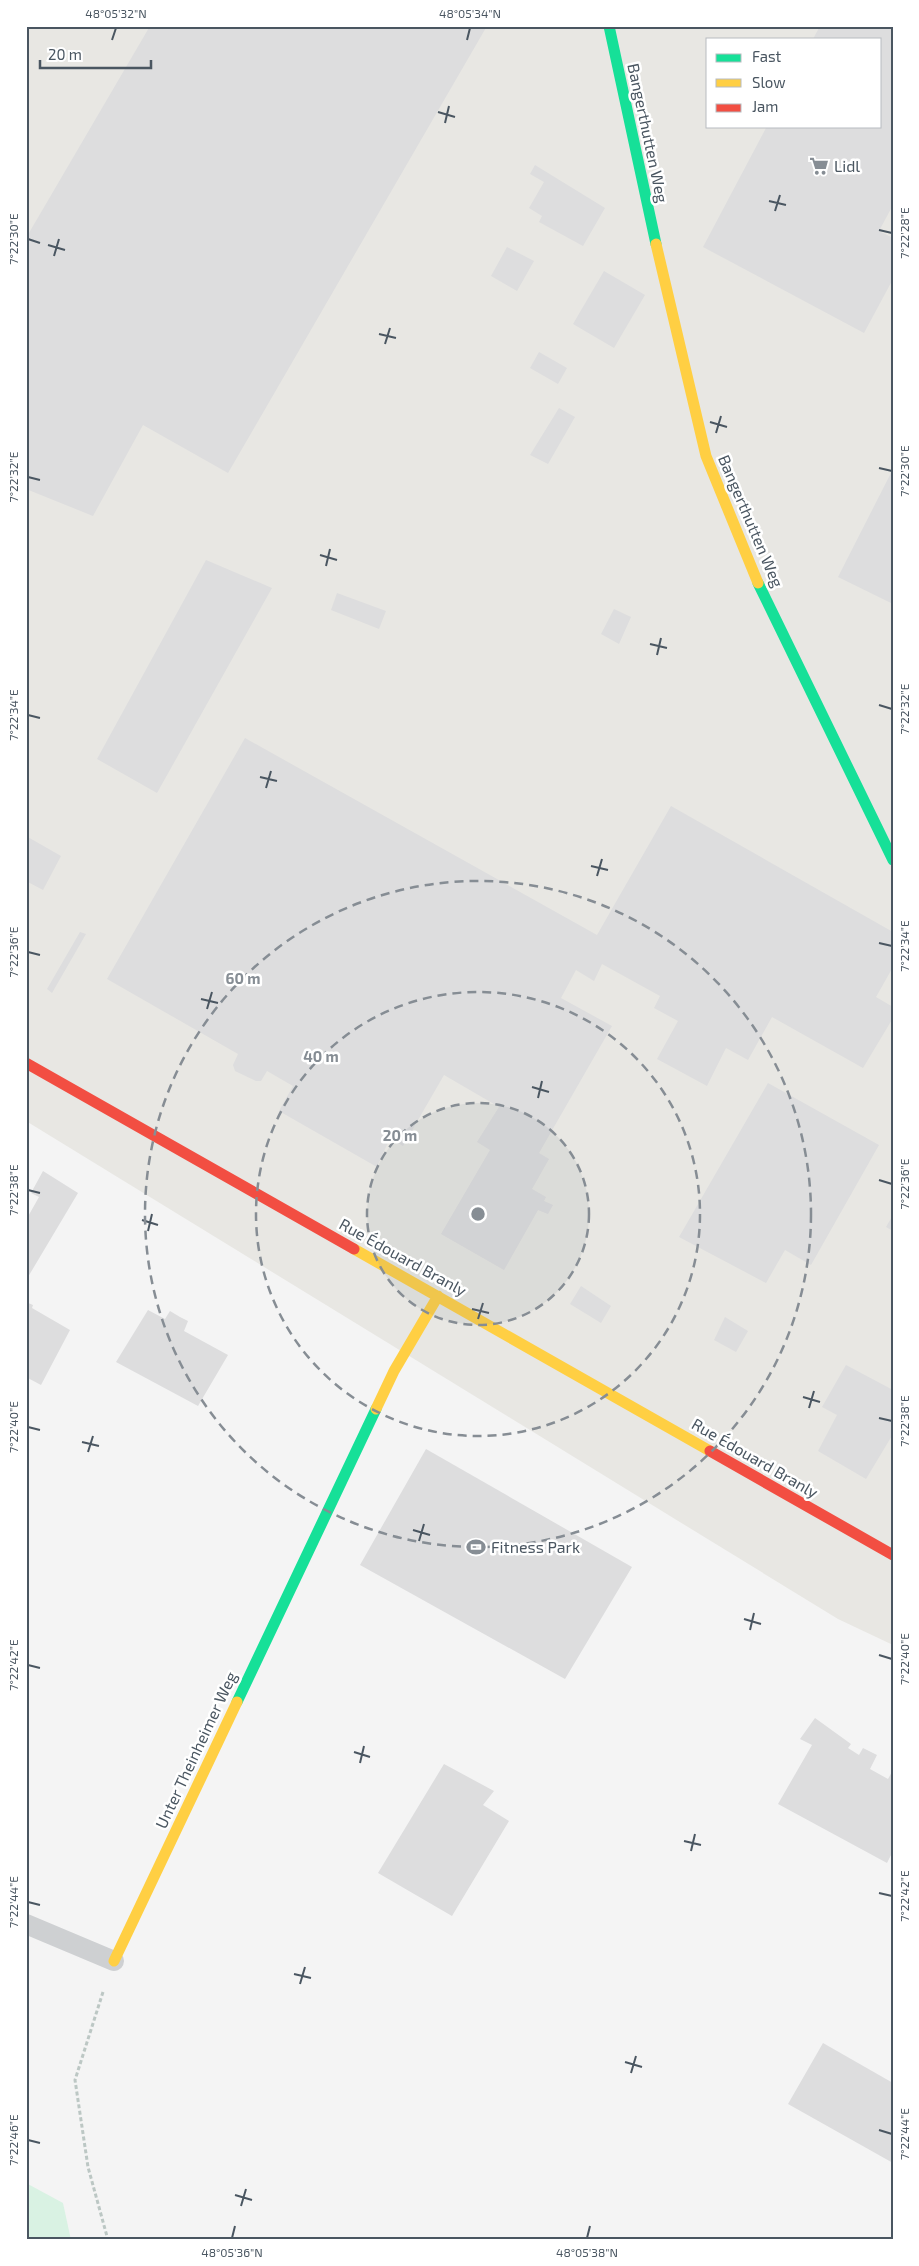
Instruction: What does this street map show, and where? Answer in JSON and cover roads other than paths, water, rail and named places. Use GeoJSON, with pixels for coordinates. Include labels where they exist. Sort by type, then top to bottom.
{"type":"FeatureCollection","features":[{"type":"Feature","properties":{"kind":"street","name":"Bangerthutten Weg"},"geometry":{"type":"LineString","coordinates":[[609,26],[645,198],[706,456],[749,564],[893,860]]}},
{"type":"Feature","properties":{"kind":"street","name":"Rue Édouard Branly"},"geometry":{"type":"LineString","coordinates":[[26,1063],[893,1556]]}},
{"type":"Feature","properties":{"kind":"street","name":"Unter Theinheimer Weg"},"geometry":{"type":"LineString","coordinates":[[114,1961],[394,1371],[438,1296]]}},
{"type":"Feature","properties":{"kind":"lane"},"geometry":{"type":"LineString","coordinates":[[26,1924],[114,1961]]}},
{"type":"Feature","properties":{"kind":"place","name":"Lidl"},"geometry":{"type":"Point","coordinates":[819,166]}},
{"type":"Feature","properties":{"kind":"place","name":"Fitness Park"},"geometry":{"type":"Point","coordinates":[476,1547]}}]}
